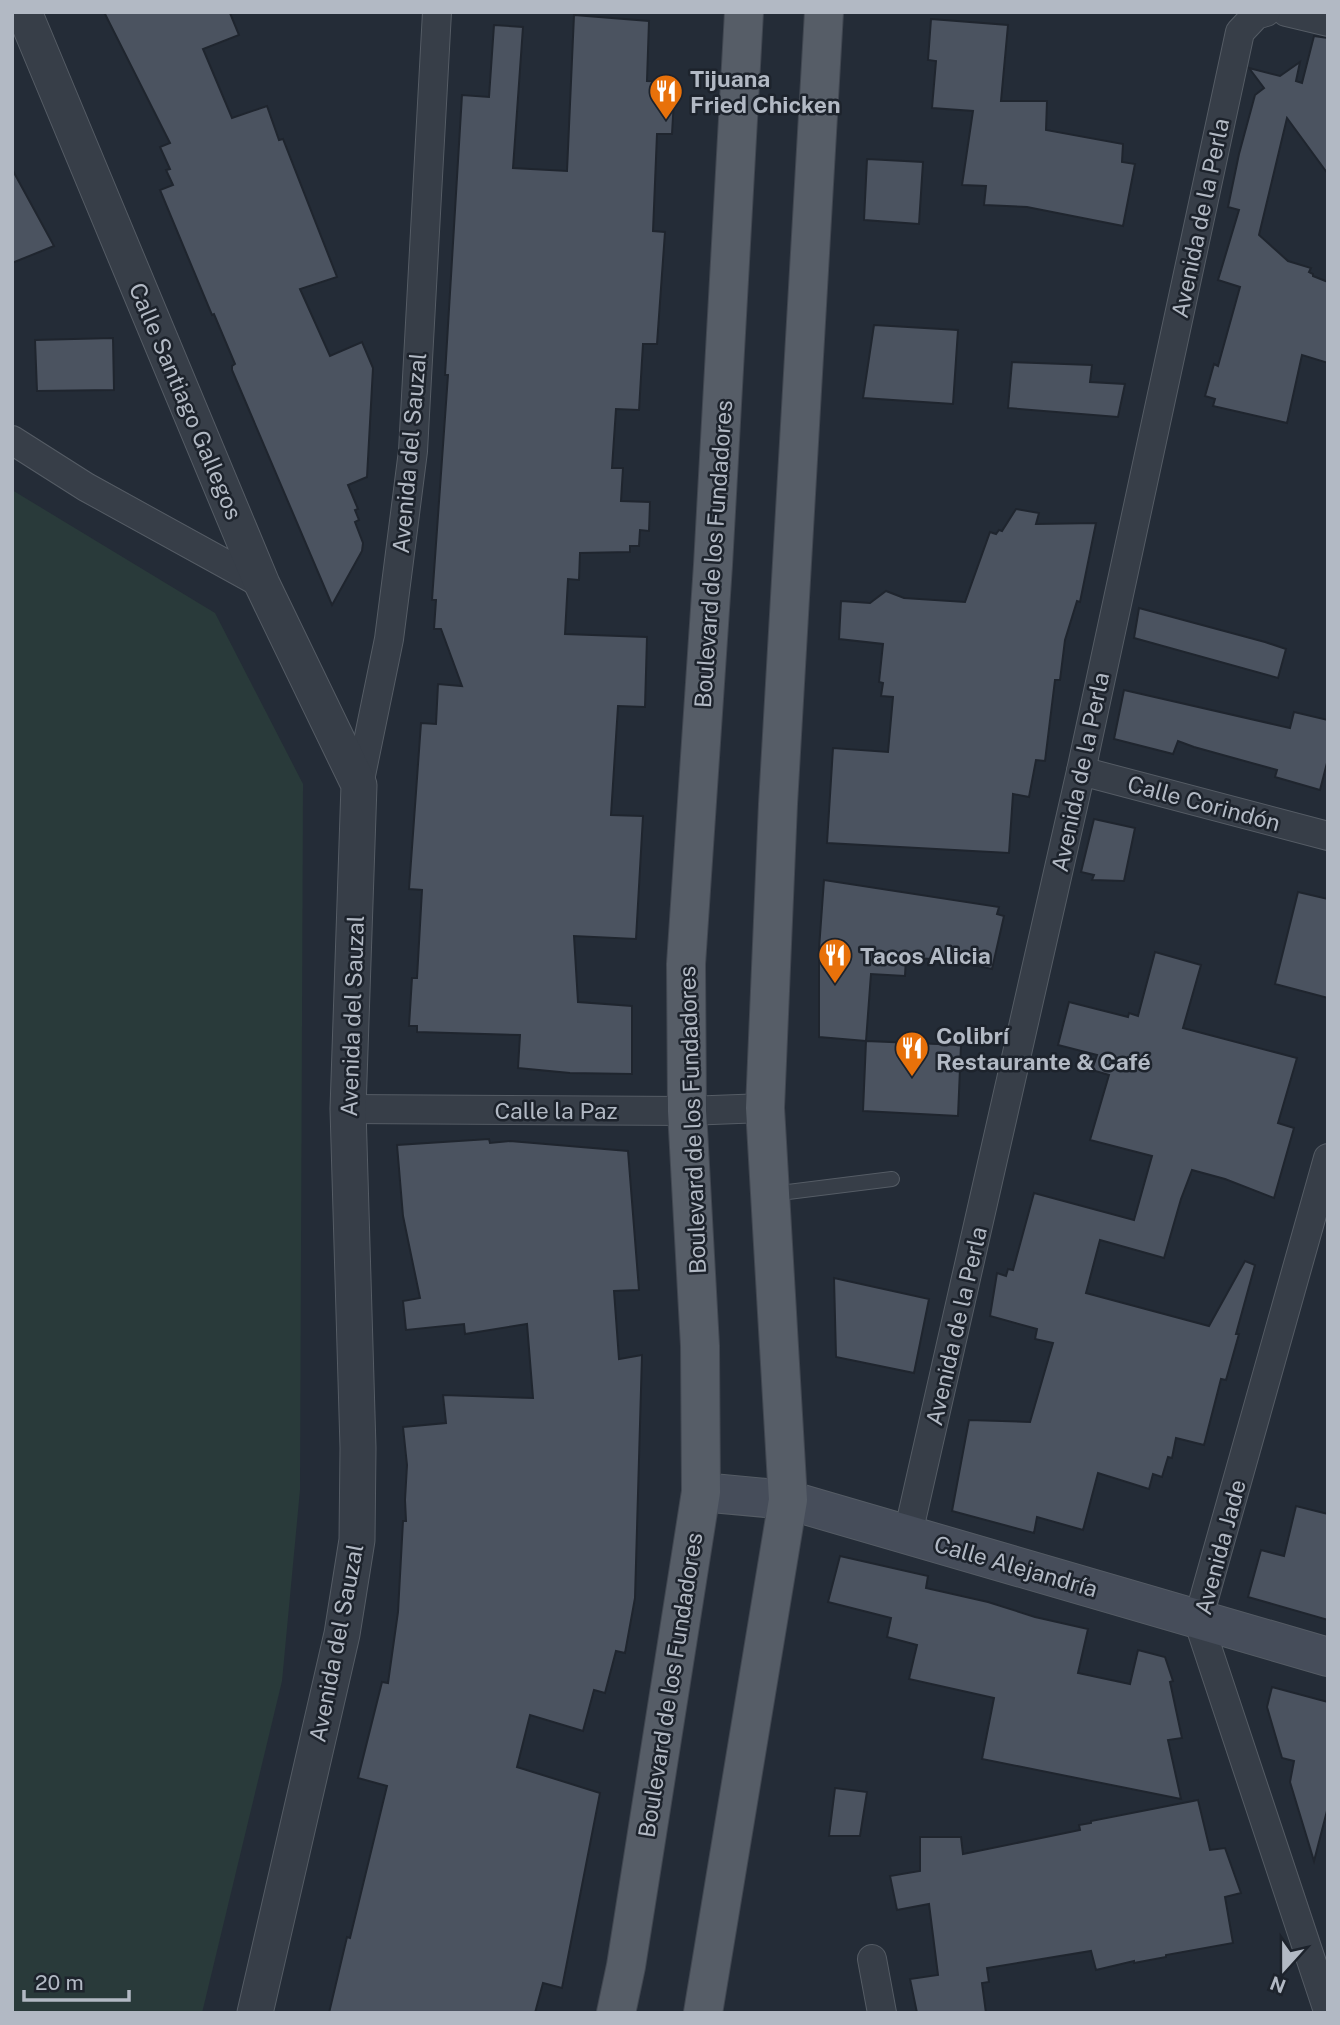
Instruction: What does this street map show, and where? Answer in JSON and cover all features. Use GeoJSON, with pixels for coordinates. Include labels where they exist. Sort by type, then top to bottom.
{"type":"FeatureCollection","features":[{"type":"Feature","properties":{"kind":"main road","name":"Boulevard de los Fundadores"},"geometry":{"type":"LineString","coordinates":[[616,2013],[701,1492],[700,1346],[687,1111],[686,964],[714,552],[744,12]]}},
{"type":"Feature","properties":{"kind":"main road"},"geometry":{"type":"LineString","coordinates":[[703,2013],[788,1500],[765,1108],[779,790],[824,12]]}},
{"type":"Feature","properties":{"kind":"main road","name":"Calle Alejandría"},"geometry":{"type":"LineString","coordinates":[[701,1492],[788,1500],[1328,1657]]}},
{"type":"Feature","properties":{"kind":"street","name":"Calle Santiago Gallegos"},"geometry":{"type":"LineString","coordinates":[[24,12],[262,584],[359,785]]}},
{"type":"Feature","properties":{"kind":"street","name":"Avenida del Sauzal"},"geometry":{"type":"LineString","coordinates":[[255,2013],[342,1634],[357,1540],[358,1448],[348,1109],[359,785],[389,639],[413,451],[437,12]]}},
{"type":"Feature","properties":{"kind":"street"},"geometry":{"type":"LineString","coordinates":[[1286,12],[1328,22]]}},
{"type":"Feature","properties":{"kind":"street","name":"Avenida de la Perla"},"geometry":{"type":"LineString","coordinates":[[908,1534],[1081,771],[1240,32],[1261,13]]}},
{"type":"Feature","properties":{"kind":"street"},"geometry":{"type":"LineString","coordinates":[[12,439],[86,487],[262,584]]}},
{"type":"Feature","properties":{"kind":"street","name":"Calle Corindón"},"geometry":{"type":"LineString","coordinates":[[1081,771],[1328,835]]}},
{"type":"Feature","properties":{"kind":"street","name":"Calle la Paz"},"geometry":{"type":"LineString","coordinates":[[348,1109],[687,1111],[765,1108]]}},
{"type":"Feature","properties":{"kind":"street","name":"Avenida Jade"},"geometry":{"type":"LineString","coordinates":[[1328,1158],[1198,1619],[1328,2011]]}},
{"type":"Feature","properties":{"kind":"street"},"geometry":{"type":"LineString","coordinates":[[872,1959],[882,2013]]}},
{"type":"Feature","properties":{"kind":"lane"},"geometry":{"type":"LineString","coordinates":[[770,1195],[892,1179]]}},
{"type":"Feature","properties":{"kind":"shaded area"},"geometry":{"type":"Polygon","coordinates":[[[12,490],[215,613],[303,784],[300,1490],[282,1681],[202,2013],[12,2013],[12,490]]]}},
{"type":"Feature","properties":{"kind":"building"},"geometry":{"type":"Polygon","coordinates":[[[104,12],[230,13],[239,35],[203,49],[232,118],[267,106],[279,140],[283,139],[337,277],[300,289],[330,356],[362,342],[373,368],[367,477],[348,485],[358,509],[355,510],[359,520],[355,522],[363,543],[362,551],[332,605],[232,370],[235,364],[160,190],[173,185],[166,170],[170,169],[160,147],[170,143],[104,12]]]}},
{"type":"Feature","properties":{"kind":"building"},"geometry":{"type":"Polygon","coordinates":[[[574,15],[649,21],[647,81],[675,82],[672,134],[657,134],[653,231],[665,232],[657,344],[643,344],[639,410],[616,409],[612,468],[623,468],[621,501],[650,502],[649,531],[640,530],[639,546],[630,546],[630,552],[580,553],[579,580],[568,579],[565,634],[647,637],[645,707],[618,706],[611,815],[643,816],[636,939],[574,936],[578,1002],[632,1006],[632,1074],[570,1073],[518,1068],[520,1035],[417,1032],[417,1026],[409,1026],[412,978],[417,978],[422,890],[409,889],[421,723],[436,724],[438,684],[462,686],[441,629],[434,629],[436,600],[432,600],[448,375],[445,375],[462,95],[489,97],[494,25],[523,27],[513,168],[567,171],[574,15]]]}},
{"type":"Feature","properties":{"kind":"building"},"geometry":{"type":"Polygon","coordinates":[[[931,19],[1008,25],[1001,101],[1047,101],[1046,130],[1123,144],[1122,162],[1135,164],[1123,226],[1027,207],[984,205],[986,186],[962,185],[973,111],[932,108],[936,61],[928,60],[931,19]]]}},
{"type":"Feature","properties":{"kind":"building"},"geometry":{"type":"Polygon","coordinates":[[[1314,36],[1328,38],[1328,174],[1287,118],[1259,235],[1288,261],[1311,268],[1309,272],[1313,276],[1328,282],[1328,363],[1302,355],[1287,423],[1213,406],[1215,399],[1205,396],[1214,364],[1218,366],[1240,287],[1218,280],[1239,210],[1228,207],[1239,154],[1255,95],[1264,88],[1249,68],[1280,76],[1300,62],[1296,81],[1302,83],[1314,36]]]}},
{"type":"Feature","properties":{"kind":"building"},"geometry":{"type":"Polygon","coordinates":[[[867,159],[923,162],[919,224],[864,220],[867,159]]]}},
{"type":"Feature","properties":{"kind":"building"},"geometry":{"type":"Polygon","coordinates":[[[12,169],[54,246],[12,263],[12,169]]]}},
{"type":"Feature","properties":{"kind":"building"},"geometry":{"type":"Polygon","coordinates":[[[874,325],[958,330],[953,404],[863,398],[874,325]]]}},
{"type":"Feature","properties":{"kind":"building"},"geometry":{"type":"Polygon","coordinates":[[[113,338],[114,390],[37,391],[35,340],[113,338]]]}},
{"type":"Feature","properties":{"kind":"building"},"geometry":{"type":"Polygon","coordinates":[[[1012,362],[1092,365],[1090,382],[1125,384],[1118,417],[1008,408],[1012,362]]]}},
{"type":"Feature","properties":{"kind":"building"},"geometry":{"type":"Polygon","coordinates":[[[1016,509],[1039,513],[1036,524],[1096,523],[1080,602],[1077,601],[1065,640],[1060,680],[1055,680],[1045,761],[1036,760],[1029,797],[1013,794],[1009,853],[827,843],[833,748],[888,752],[893,697],[881,696],[883,683],[879,682],[883,644],[839,639],[841,601],[870,603],[886,591],[904,598],[965,602],[990,532],[996,534],[999,530],[1002,531],[1016,509]]]}},
{"type":"Feature","properties":{"kind":"building"},"geometry":{"type":"Polygon","coordinates":[[[1139,608],[1286,649],[1278,678],[1134,638],[1139,608]]]}},
{"type":"Feature","properties":{"kind":"building"},"geometry":{"type":"Polygon","coordinates":[[[1124,690],[1290,728],[1294,712],[1328,720],[1328,759],[1320,790],[1275,777],[1277,770],[1178,741],[1173,754],[1114,739],[1124,690]]]}},
{"type":"Feature","properties":{"kind":"building"},"geometry":{"type":"Polygon","coordinates":[[[1094,819],[1135,828],[1124,881],[1092,880],[1094,875],[1081,872],[1094,819]]]}},
{"type":"Feature","properties":{"kind":"building"},"geometry":{"type":"Polygon","coordinates":[[[824,880],[999,907],[997,914],[1004,916],[992,969],[932,956],[931,959],[906,957],[905,976],[871,974],[866,1041],[819,1037],[819,949],[824,880]]]}},
{"type":"Feature","properties":{"kind":"building"},"geometry":{"type":"Polygon","coordinates":[[[1298,892],[1328,899],[1328,998],[1275,984],[1298,892]]]}},
{"type":"Feature","properties":{"kind":"building"},"geometry":{"type":"Polygon","coordinates":[[[1155,952],[1201,965],[1183,1028],[1297,1058],[1278,1123],[1294,1128],[1274,1198],[1225,1179],[1192,1170],[1164,1258],[1100,1240],[1086,1293],[1209,1326],[1245,1261],[1255,1265],[1226,1380],[1221,1379],[1204,1445],[1176,1438],[1172,1458],[1168,1457],[1162,1477],[1153,1474],[1149,1489],[1098,1473],[1083,1530],[1037,1517],[1034,1533],[952,1511],[969,1420],[1030,1422],[1053,1343],[1035,1339],[1037,1329],[990,1316],[997,1273],[1006,1276],[1008,1269],[1013,1270],[1034,1193],[1134,1220],[1152,1156],[1090,1140],[1109,1075],[1092,1070],[1097,1055],[1058,1045],[1069,1002],[1128,1017],[1129,1013],[1138,1016],[1155,952]]]}},
{"type":"Feature","properties":{"kind":"building","name":"Colibrí Restaurante & Café"},"geometry":{"type":"Polygon","coordinates":[[[866,1041],[961,1045],[958,1116],[863,1111],[866,1041]]]}},
{"type":"Feature","properties":{"kind":"building"},"geometry":{"type":"Polygon","coordinates":[[[489,1139],[490,1143],[510,1141],[628,1151],[639,1290],[614,1291],[619,1359],[642,1355],[635,1598],[625,1653],[616,1651],[605,1693],[594,1690],[583,1731],[530,1715],[517,1767],[600,1793],[562,1988],[543,1983],[535,2013],[329,2013],[387,1786],[358,1778],[382,1682],[388,1683],[398,1612],[403,1521],[406,1521],[407,1465],[403,1427],[446,1423],[443,1395],[533,1398],[527,1324],[465,1334],[464,1324],[406,1330],[403,1301],[420,1298],[403,1216],[397,1145],[489,1139]]]}},
{"type":"Feature","properties":{"kind":"building"},"geometry":{"type":"Polygon","coordinates":[[[834,1278],[929,1299],[914,1373],[836,1357],[834,1278]]]}},
{"type":"Feature","properties":{"kind":"building"},"geometry":{"type":"Polygon","coordinates":[[[1296,1506],[1328,1514],[1328,1620],[1248,1597],[1261,1550],[1284,1556],[1296,1506]]]}},
{"type":"Feature","properties":{"kind":"building"},"geometry":{"type":"Polygon","coordinates":[[[840,1556],[928,1576],[926,1588],[1088,1629],[1078,1673],[1130,1684],[1138,1650],[1165,1657],[1173,1681],[1170,1682],[1182,1738],[1168,1740],[1181,1799],[982,1759],[994,1698],[909,1679],[917,1645],[887,1637],[891,1618],[828,1602],[840,1556]]]}},
{"type":"Feature","properties":{"kind":"building"},"geometry":{"type":"Polygon","coordinates":[[[1272,1687],[1328,1702],[1328,1807],[1314,1861],[1290,1782],[1294,1761],[1282,1758],[1267,1707],[1272,1687]]]}},
{"type":"Feature","properties":{"kind":"building"},"geometry":{"type":"Polygon","coordinates":[[[835,1788],[867,1792],[860,1836],[829,1836],[835,1788]]]}},
{"type":"Feature","properties":{"kind":"building"},"geometry":{"type":"Polygon","coordinates":[[[1198,1800],[1210,1850],[1225,1848],[1241,1893],[1225,1897],[1233,1943],[1096,1970],[1091,1951],[987,1968],[989,1982],[982,1983],[986,2013],[917,2013],[910,1979],[938,1975],[929,1904],[897,1910],[890,1876],[920,1871],[920,1837],[961,1837],[963,1854],[1080,1830],[1079,1825],[1091,1821],[1198,1800]]]}},
{"type":"Feature","properties":{"kind":"place","name":"Tijuana Fried Chicken"},"geometry":{"type":"Point","coordinates":[666,121]}},
{"type":"Feature","properties":{"kind":"place","name":"Tacos Alicia"},"geometry":{"type":"Point","coordinates":[835,985]}},
{"type":"Feature","properties":{"kind":"place","name":"Colibrí Restaurante & Café"},"geometry":{"type":"Point","coordinates":[912,1078]}}]}
